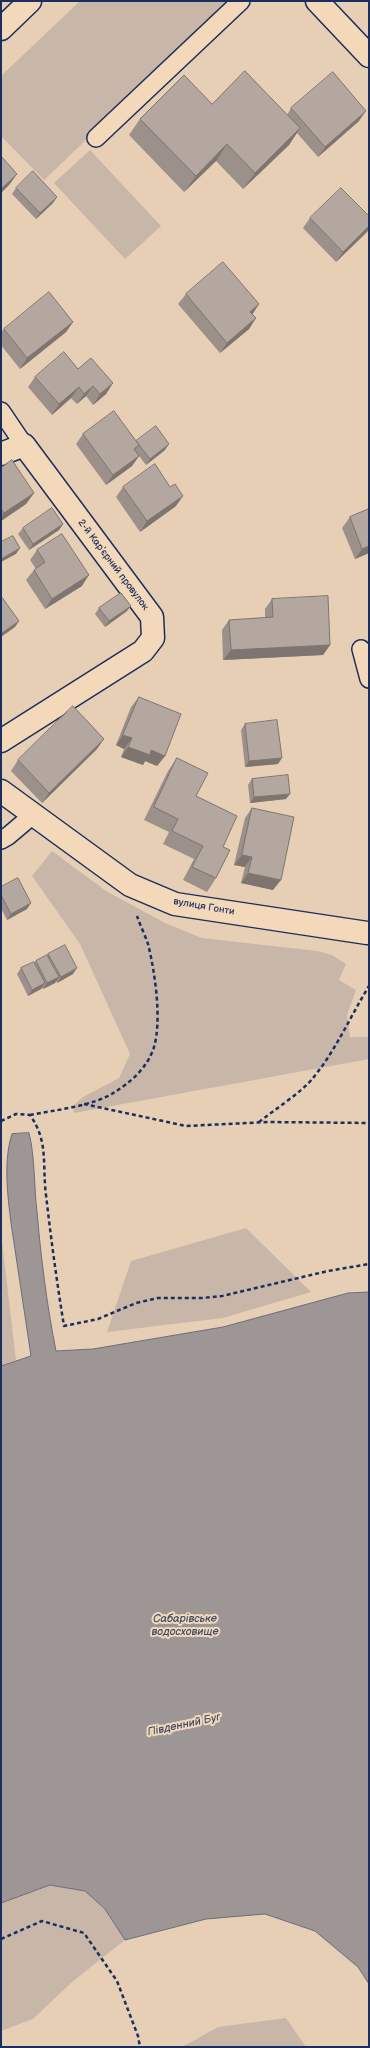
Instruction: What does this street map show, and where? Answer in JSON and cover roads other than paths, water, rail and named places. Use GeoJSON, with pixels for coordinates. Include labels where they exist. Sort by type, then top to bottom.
{"type":"FeatureCollection","features":[{"type":"Feature","properties":{"kind":"street"},"geometry":{"type":"LineString","coordinates":[[1,29],[30,1]]}},
{"type":"Feature","properties":{"kind":"street"},"geometry":{"type":"LineString","coordinates":[[316,1],[369,56]]}},
{"type":"Feature","properties":{"kind":"street"},"geometry":{"type":"LineString","coordinates":[[1,454],[24,445]]}},
{"type":"Feature","properties":{"kind":"street","name":"2-й Карʼєрний провулок"},"geometry":{"type":"LineString","coordinates":[[1,741],[143,651],[153,638],[152,617],[24,445]]}},
{"type":"Feature","properties":{"kind":"street","name":"вулиця Гонти"},"geometry":{"type":"LineString","coordinates":[[1,791],[130,885],[175,904],[368,934]]}},
{"type":"Feature","properties":{"kind":"lane"},"geometry":{"type":"LineString","coordinates":[[96,138],[242,1]]}},
{"type":"Feature","properties":{"kind":"lane"},"geometry":{"type":"LineString","coordinates":[[1,411],[24,445]]}},
{"type":"Feature","properties":{"kind":"lane"},"geometry":{"type":"LineString","coordinates":[[361,649],[369,679]]}},
{"type":"Feature","properties":{"kind":"lane"},"geometry":{"type":"LineString","coordinates":[[1,840],[34,814]]}},
{"type":"Feature","properties":{"kind":"water","name":"Сабарівське водосховище"},"geometry":{"type":"Polygon","coordinates":[[[29,1133],[42,1264],[56,1351],[93,1349],[223,1327],[348,1293],[369,1292],[369,1984],[358,1967],[315,1931],[265,1914],[206,1919],[125,1940],[105,1909],[85,1891],[50,1885],[1,1903],[1,1366],[31,1356],[10,1215],[7,1163],[12,1134],[29,1133]]]}},
{"type":"Feature","properties":{"kind":"water label","name":"Південний Буг"},"geometry":{"type":"Point","coordinates":[184,1725]}}]}
